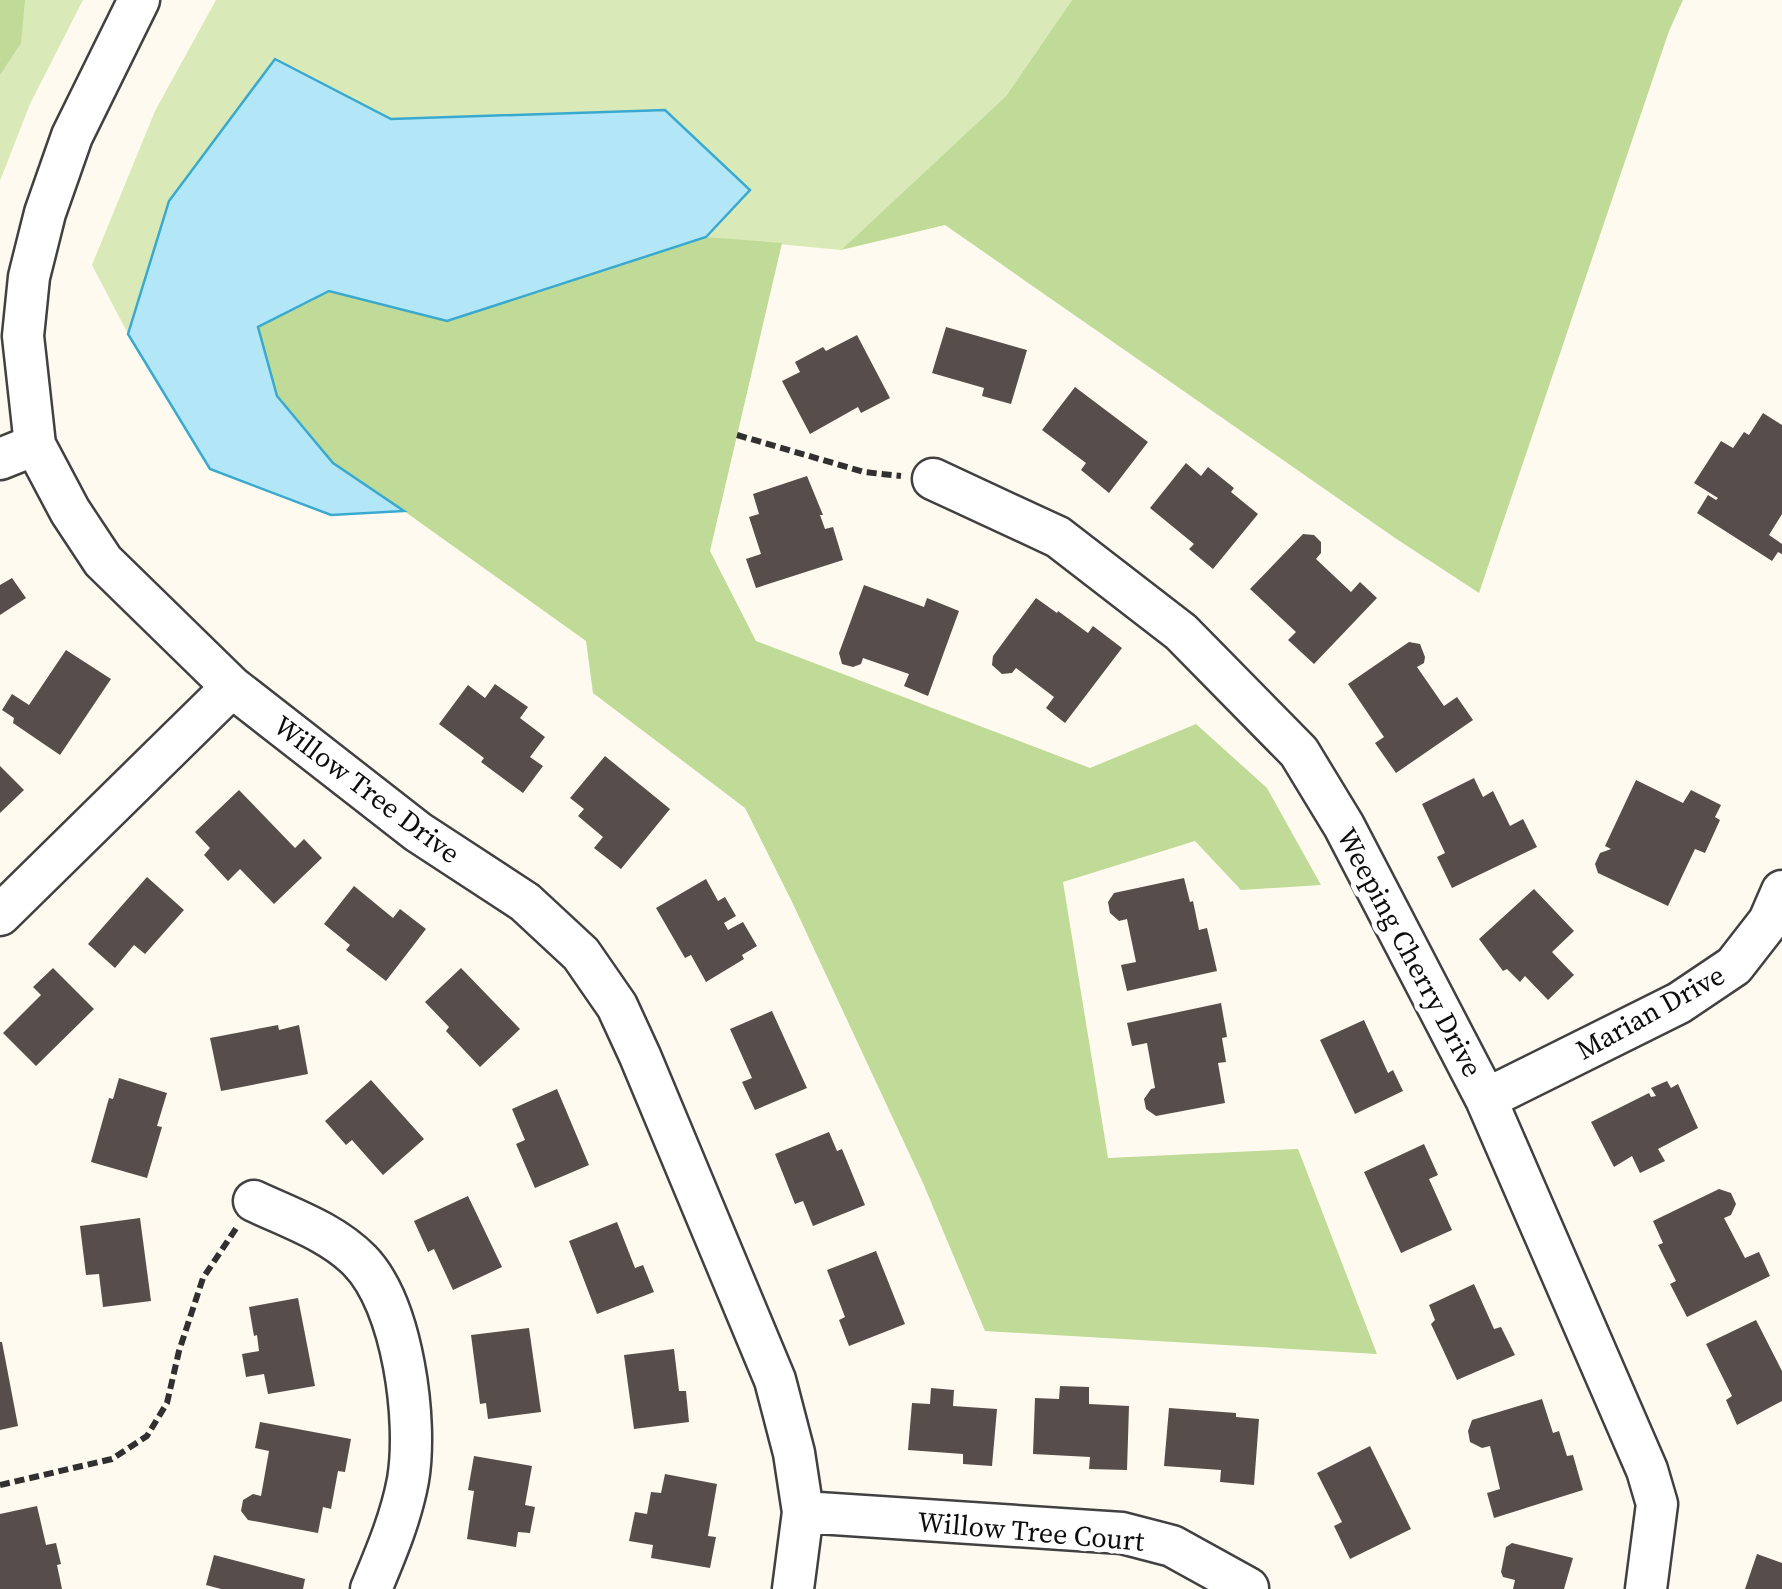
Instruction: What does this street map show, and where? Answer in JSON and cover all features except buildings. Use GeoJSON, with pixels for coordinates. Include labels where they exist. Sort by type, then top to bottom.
{"type":"FeatureCollection","features":[{"type":"Feature","properties":{"kind":"street","name":"Willow Tree Drive"},"geometry":{"type":"LineString","coordinates":[[139,0],[72,136],[45,213],[29,277],[18,452],[70,510],[103,561],[232,688],[418,832],[526,902],[582,954],[617,1006],[640,1056],[774,1380],[794,1453],[803,1512],[793,1589]]}},
{"type":"Feature","properties":{"kind":"street","name":"Weeping Cherry Drive"},"geometry":{"type":"LineString","coordinates":[[932,479],[1058,537],[1180,632],[1300,752],[1344,826],[1486,1098],[1647,1470],[1657,1504],[1646,1589]]}},
{"type":"Feature","properties":{"kind":"street"},"geometry":{"type":"LineString","coordinates":[[0,915],[232,688]]}},
{"type":"Feature","properties":{"kind":"street","name":"Marian Drive"},"geometry":{"type":"LineString","coordinates":[[1486,1098],[1679,1003],[1734,966],[1769,920],[1782,891]]}},
{"type":"Feature","properties":{"kind":"street"},"geometry":{"type":"LineString","coordinates":[[254,1201],[338,1241],[363,1263],[382,1295],[398,1336],[411,1416],[408,1478],[397,1526],[371,1589]]}},
{"type":"Feature","properties":{"kind":"street","name":"Willow Tree Court"},"geometry":{"type":"LineString","coordinates":[[803,1512],[1122,1533],[1172,1546],[1248,1588]]}},
{"type":"Feature","properties":{"kind":"path"},"geometry":{"type":"LineString","coordinates":[[738,435],[864,472],[932,479]]}},
{"type":"Feature","properties":{"kind":"path"},"geometry":{"type":"LineString","coordinates":[[0,1485],[112,1459],[147,1436],[167,1402],[203,1278],[254,1201]]}},
{"type":"Feature","properties":{"kind":"green space"},"geometry":{"type":"Polygon","coordinates":[[[0,0],[83,0],[30,104],[0,181],[0,0]]]}},
{"type":"Feature","properties":{"kind":"green space"},"geometry":{"type":"Polygon","coordinates":[[[0,0],[25,0],[21,43],[0,75],[0,0]]]}},
{"type":"Feature","properties":{"kind":"green space"},"geometry":{"type":"Polygon","coordinates":[[[216,0],[1072,0],[1006,96],[841,250],[706,237],[749,190],[665,110],[391,119],[275,59],[169,201],[128,334],[92,265],[155,111],[216,0]]]}},
{"type":"Feature","properties":{"kind":"green space"},"geometry":{"type":"Polygon","coordinates":[[[1072,0],[1683,0],[1669,31],[1479,593],[945,225],[841,250],[1006,96],[1072,0]]]}},
{"type":"Feature","properties":{"kind":"green space"},"geometry":{"type":"Polygon","coordinates":[[[706,237],[782,243],[710,551],[756,641],[1090,768],[1196,724],[1267,788],[1321,885],[1241,890],[1195,841],[1063,882],[1108,1158],[1298,1149],[1377,1354],[985,1331],[923,1183],[745,808],[593,693],[586,641],[333,463],[277,396],[257,328],[329,291],[447,321],[706,237]]]}},
{"type":"Feature","properties":{"kind":"water"},"geometry":{"type":"Polygon","coordinates":[[[275,59],[391,119],[665,110],[750,190],[706,237],[447,321],[329,291],[258,327],[277,396],[333,463],[404,511],[331,515],[210,469],[128,334],[169,201],[275,59]]]}}]}
